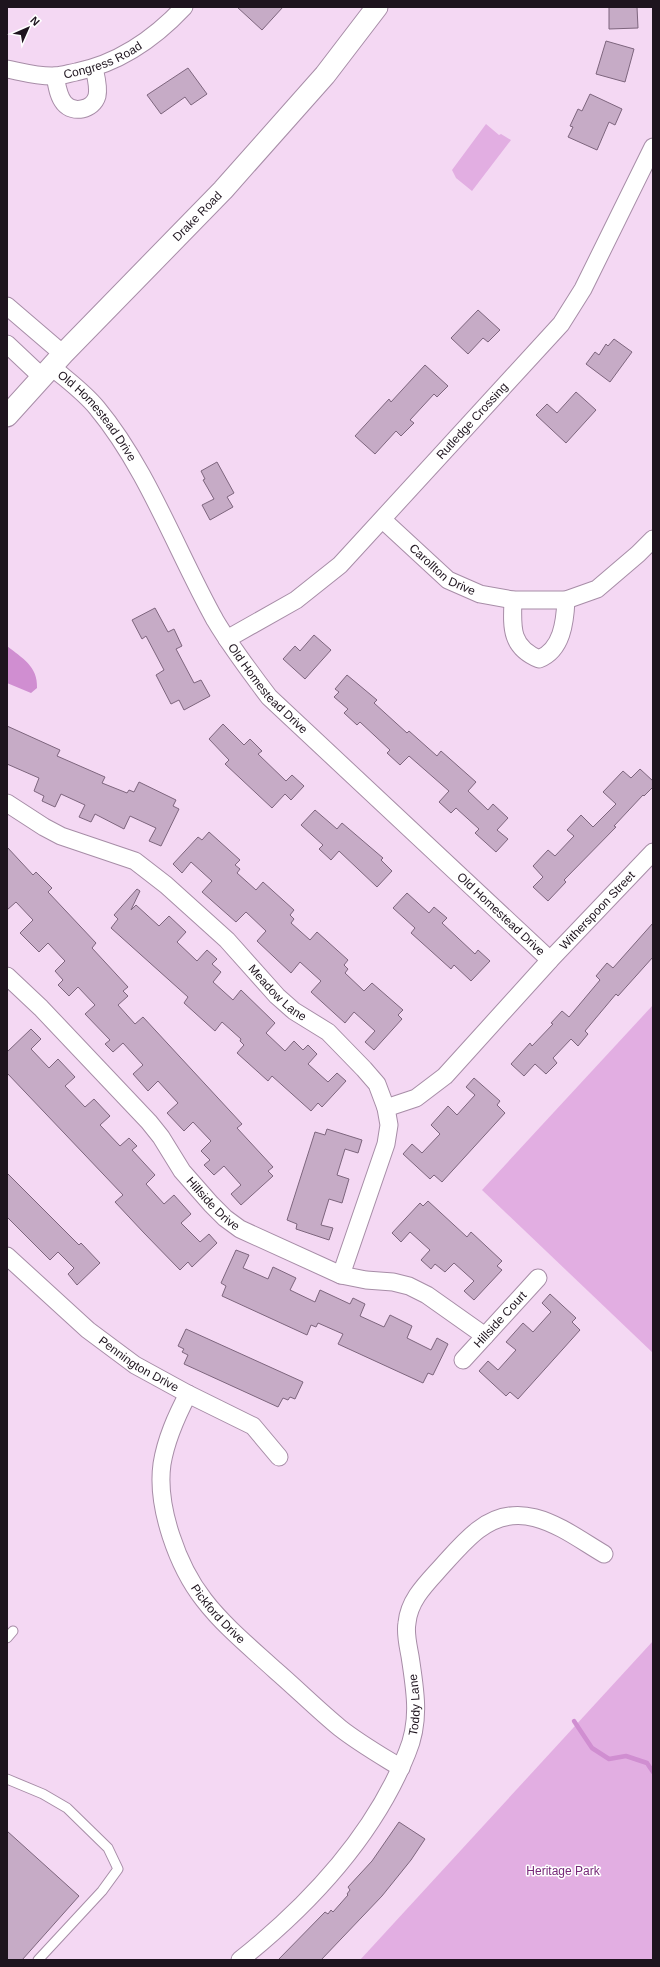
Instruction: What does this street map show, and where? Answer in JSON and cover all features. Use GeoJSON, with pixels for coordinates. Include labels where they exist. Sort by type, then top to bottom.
{"type":"FeatureCollection","features":[{"type":"Feature","properties":{"kind":"street","name":"Congress Road"},"geometry":{"type":"LineString","coordinates":[[7,69],[55,76],[94,68],[144,44],[168,24],[184,7]]}},
{"type":"Feature","properties":{"kind":"street","name":"Drake Road"},"geometry":{"type":"LineString","coordinates":[[7,416],[52,366],[222,190],[325,75],[377,7]]}},
{"type":"Feature","properties":{"kind":"street"},"geometry":{"type":"LineString","coordinates":[[55,76],[58,92],[64,103],[71,109],[82,109],[91,105],[97,97],[98,85],[94,68]]}},
{"type":"Feature","properties":{"kind":"street","name":"Rutledge Crossing"},"geometry":{"type":"LineString","coordinates":[[227,639],[296,600],[340,565],[383,520],[561,324],[583,289],[653,147]]}},
{"type":"Feature","properties":{"kind":"street","name":"Old Homestead Drive"},"geometry":{"type":"LineString","coordinates":[[7,306],[52,366],[91,402],[111,426],[129,454],[215,619],[242,662],[269,697],[550,960]]}},
{"type":"Feature","properties":{"kind":"street","name":"Old Homestead Drive"},"geometry":{"type":"LineString","coordinates":[[7,344],[52,366]]}},
{"type":"Feature","properties":{"kind":"street","name":"Carollton Drive"},"geometry":{"type":"LineString","coordinates":[[383,520],[448,580],[480,594],[513,600],[566,600],[597,589],[653,539]]}},
{"type":"Feature","properties":{"kind":"street"},"geometry":{"type":"LineString","coordinates":[[513,600],[512,627],[515,636],[527,654],[539,659],[546,656],[553,650],[561,633],[565,615],[566,600]]}},
{"type":"Feature","properties":{"kind":"street","name":"Meadow Lane"},"geometry":{"type":"LineString","coordinates":[[7,803],[61,836],[135,861],[152,872],[227,940],[277,996],[294,1011],[328,1032],[364,1068],[377,1084],[386,1108],[389,1125],[386,1144],[341,1274]]}},
{"type":"Feature","properties":{"kind":"street","name":"Witherspoon Street"},"geometry":{"type":"LineString","coordinates":[[386,1108],[416,1098],[445,1076],[550,960],[653,852]]}},
{"type":"Feature","properties":{"kind":"street","name":"Hillside Drive"},"geometry":{"type":"LineString","coordinates":[[7,976],[41,1008],[149,1122],[161,1137],[182,1171],[225,1218],[256,1236],[341,1274],[366,1280],[393,1282],[409,1286],[427,1295],[485,1336]]}},
{"type":"Feature","properties":{"kind":"street","name":"Pennington Drive"},"geometry":{"type":"LineString","coordinates":[[7,1256],[88,1330],[135,1365],[188,1394],[253,1426],[279,1457]]}},
{"type":"Feature","properties":{"kind":"street","name":"Hillside Court"},"geometry":{"type":"LineString","coordinates":[[463,1360],[538,1278]]}},
{"type":"Feature","properties":{"kind":"street","name":"Pickford Drive"},"geometry":{"type":"LineString","coordinates":[[188,1394],[170,1431],[162,1466],[161,1480],[170,1531],[180,1557],[194,1586],[204,1601],[243,1641],[326,1716],[358,1741],[401,1768]]}},
{"type":"Feature","properties":{"kind":"street","name":"Toddy Lane"},"geometry":{"type":"LineString","coordinates":[[240,1960],[291,1915],[338,1864],[367,1827],[401,1768],[415,1731],[417,1710],[407,1640],[408,1616],[420,1591],[469,1537],[492,1521],[510,1516],[529,1516],[555,1524],[604,1554]]}},
{"type":"Feature","properties":{"kind":"lane"},"geometry":{"type":"LineString","coordinates":[[7,1779],[43,1794],[67,1808],[108,1848],[118,1869],[102,1891],[38,1960]]}},
{"type":"Feature","properties":{"kind":"green space"},"geometry":{"type":"Polygon","coordinates":[[[486,124],[499,135],[501,134],[511,140],[472,191],[456,178],[452,170],[486,124]]]}},
{"type":"Feature","properties":{"kind":"green space"},"geometry":{"type":"Polygon","coordinates":[[[653,1005],[653,1353],[482,1190],[653,1005]]]}},
{"type":"Feature","properties":{"kind":"green space","name":"Heritage Park"},"geometry":{"type":"Polygon","coordinates":[[[653,1641],[653,1960],[360,1960],[653,1641]]]}},
{"type":"Feature","properties":{"kind":"shaded area"},"geometry":{"type":"Polygon","coordinates":[[[7,646],[32,668],[37,680],[37,688],[31,693],[7,683],[7,646]]]}},
{"type":"Feature","properties":{"kind":"building"},"geometry":{"type":"Polygon","coordinates":[[[237,7],[283,7],[262,30],[237,7]]]}},
{"type":"Feature","properties":{"kind":"building"},"geometry":{"type":"Polygon","coordinates":[[[609,7],[637,7],[638,28],[609,29],[609,7]]]}},
{"type":"Feature","properties":{"kind":"building"},"geometry":{"type":"Polygon","coordinates":[[[606,41],[634,49],[625,82],[596,74],[606,41]]]}},
{"type":"Feature","properties":{"kind":"building"},"geometry":{"type":"Polygon","coordinates":[[[188,68],[207,94],[191,105],[185,97],[161,114],[147,95],[188,68]]]}},
{"type":"Feature","properties":{"kind":"building"},"geometry":{"type":"Polygon","coordinates":[[[590,94],[622,109],[615,125],[609,122],[597,150],[568,137],[573,127],[570,126],[578,109],[582,111],[590,94]]]}},
{"type":"Feature","properties":{"kind":"building"},"geometry":{"type":"Polygon","coordinates":[[[478,310],[500,330],[488,342],[483,338],[468,354],[451,338],[478,310]]]}},
{"type":"Feature","properties":{"kind":"building"},"geometry":{"type":"Polygon","coordinates":[[[614,339],[632,352],[610,382],[586,364],[595,352],[599,355],[606,344],[608,346],[614,339]]]}},
{"type":"Feature","properties":{"kind":"building"},"geometry":{"type":"Polygon","coordinates":[[[425,365],[448,386],[437,397],[434,394],[410,420],[414,423],[401,436],[396,431],[375,454],[355,436],[389,399],[391,402],[425,365]]]}},
{"type":"Feature","properties":{"kind":"building"},"geometry":{"type":"Polygon","coordinates":[[[576,392],[596,410],[566,443],[536,415],[547,404],[557,413],[576,392]]]}},
{"type":"Feature","properties":{"kind":"building"},"geometry":{"type":"Polygon","coordinates":[[[217,462],[234,493],[227,497],[233,507],[210,520],[202,505],[214,499],[203,480],[205,479],[201,471],[217,462]]]}},
{"type":"Feature","properties":{"kind":"building"},"geometry":{"type":"Polygon","coordinates":[[[155,608],[168,632],[174,629],[182,646],[176,649],[194,683],[201,680],[210,696],[184,710],[179,700],[171,704],[156,675],[164,670],[146,636],[142,639],[132,620],[155,608]]]}},
{"type":"Feature","properties":{"kind":"building"},"geometry":{"type":"Polygon","coordinates":[[[314,635],[331,650],[305,679],[283,659],[295,646],[300,651],[314,635]]]}},
{"type":"Feature","properties":{"kind":"building"},"geometry":{"type":"Polygon","coordinates":[[[347,675],[377,700],[374,703],[407,733],[409,731],[437,756],[441,751],[476,782],[468,791],[488,810],[493,804],[508,818],[497,830],[508,839],[496,852],[475,833],[479,829],[456,808],[451,813],[439,802],[449,791],[409,756],[400,765],[387,753],[390,750],[360,722],[357,725],[344,713],[348,709],[334,697],[339,692],[335,689],[347,675]]]}},
{"type":"Feature","properties":{"kind":"building"},"geometry":{"type":"Polygon","coordinates":[[[223,724],[244,745],[250,739],[262,751],[258,754],[286,781],[292,775],[304,786],[291,800],[285,794],[272,808],[225,764],[229,760],[209,739],[223,724]]]}},
{"type":"Feature","properties":{"kind":"building"},"geometry":{"type":"Polygon","coordinates":[[[7,726],[60,750],[57,756],[105,777],[102,783],[127,793],[129,790],[134,792],[139,782],[176,800],[173,806],[179,809],[161,846],[149,841],[156,828],[130,816],[124,829],[95,814],[91,822],[79,817],[85,805],[61,794],[55,807],[42,801],[44,796],[34,791],[39,778],[7,764],[7,726]]]}},
{"type":"Feature","properties":{"kind":"building"},"geometry":{"type":"Polygon","coordinates":[[[640,769],[653,781],[653,787],[644,796],[643,795],[614,826],[616,827],[564,880],[566,882],[548,901],[533,887],[543,877],[533,866],[548,850],[555,856],[574,836],[567,830],[581,815],[593,827],[616,804],[603,792],[623,771],[631,778],[640,769]]]}},
{"type":"Feature","properties":{"kind":"building"},"geometry":{"type":"Polygon","coordinates":[[[315,810],[337,829],[342,823],[383,858],[381,860],[392,871],[377,887],[339,851],[331,860],[319,849],[323,845],[301,825],[315,810]]]}},
{"type":"Feature","properties":{"kind":"building"},"geometry":{"type":"Polygon","coordinates":[[[209,832],[240,860],[235,865],[240,869],[237,873],[256,890],[263,882],[294,910],[290,915],[294,919],[291,923],[310,940],[317,932],[348,960],[344,965],[348,969],[345,973],[364,991],[372,983],[403,1010],[398,1015],[402,1019],[374,1050],[365,1042],[375,1031],[354,1012],[345,1023],[311,992],[321,981],[300,962],[291,973],[257,941],[266,931],[246,912],[236,922],[202,892],[212,881],[191,862],[182,873],[173,864],[198,837],[202,840],[209,832]]]}},
{"type":"Feature","properties":{"kind":"building"},"geometry":{"type":"Polygon","coordinates":[[[7,847],[33,875],[36,872],[52,888],[48,892],[96,943],[92,948],[128,987],[123,991],[128,996],[118,1005],[135,1024],[143,1017],[242,1124],[237,1128],[273,1167],[268,1171],[273,1176],[241,1205],[231,1194],[241,1185],[224,1166],[214,1175],[204,1165],[210,1160],[201,1151],[211,1141],[193,1122],[184,1131],[167,1113],[178,1103],[158,1081],[148,1091],[133,1074],[143,1065],[123,1043],[113,1052],[105,1044],[110,1040],[85,1014],[95,1005],[78,987],[69,996],[58,985],[63,980],[55,971],[65,961],[48,943],[39,952],[20,933],[33,920],[16,902],[7,910],[7,847]]]}},
{"type":"Feature","properties":{"kind":"building"},"geometry":{"type":"Polygon","coordinates":[[[137,889],[140,891],[131,910],[136,905],[159,926],[169,916],[186,932],[177,942],[197,961],[207,950],[217,959],[212,964],[221,972],[213,982],[233,1000],[241,990],[275,1023],[266,1033],[285,1051],[294,1041],[303,1050],[308,1045],[317,1054],[308,1064],[328,1082],[337,1073],[346,1081],[322,1107],[318,1103],[311,1111],[272,1076],[268,1081],[237,1053],[244,1045],[240,1041],[241,1039],[222,1022],[215,1031],[184,1003],[188,997],[111,928],[118,919],[114,915],[137,889]]]}},
{"type":"Feature","properties":{"kind":"building"},"geometry":{"type":"Polygon","coordinates":[[[407,893],[429,913],[434,907],[447,918],[442,923],[475,954],[478,950],[490,961],[471,981],[454,965],[451,969],[411,933],[415,928],[393,908],[407,893]]]}},
{"type":"Feature","properties":{"kind":"building"},"geometry":{"type":"Polygon","coordinates":[[[653,923],[653,957],[618,996],[616,994],[585,1031],[588,1034],[578,1046],[571,1039],[553,1058],[557,1063],[546,1074],[535,1064],[524,1076],[511,1064],[530,1043],[532,1046],[553,1024],[551,1023],[562,1011],[569,1017],[600,980],[596,976],[607,963],[613,968],[653,923]]]}},
{"type":"Feature","properties":{"kind":"building"},"geometry":{"type":"Polygon","coordinates":[[[31,1029],[41,1039],[31,1049],[49,1068],[58,1059],[75,1077],[65,1086],[85,1107],[94,1099],[110,1116],[100,1125],[120,1146],[129,1138],[137,1146],[132,1150],[155,1175],[146,1184],[164,1204],[174,1195],[191,1214],[181,1223],[200,1242],[209,1234],[217,1243],[192,1267],[188,1262],[180,1270],[144,1233],[115,1202],[123,1195],[7,1073],[7,1052],[31,1029]]]}},
{"type":"Feature","properties":{"kind":"building"},"geometry":{"type":"Polygon","coordinates":[[[474,1078],[500,1101],[497,1105],[505,1113],[442,1182],[434,1175],[430,1179],[403,1154],[412,1144],[422,1153],[440,1134],[431,1125],[448,1106],[457,1115],[475,1095],[466,1087],[474,1078]]]}},
{"type":"Feature","properties":{"kind":"building"},"geometry":{"type":"Polygon","coordinates":[[[327,1129],[362,1140],[358,1153],[345,1149],[337,1175],[349,1179],[342,1203],[329,1199],[321,1225],[333,1228],[329,1240],[296,1229],[297,1224],[287,1220],[315,1132],[325,1135],[327,1129]]]}},
{"type":"Feature","properties":{"kind":"building"},"geometry":{"type":"Polygon","coordinates":[[[7,1173],[79,1245],[81,1243],[100,1263],[77,1285],[68,1274],[74,1268],[58,1252],[50,1260],[7,1217],[7,1173]]]}},
{"type":"Feature","properties":{"kind":"building"},"geometry":{"type":"Polygon","coordinates":[[[428,1201],[467,1237],[471,1232],[502,1261],[497,1266],[502,1270],[474,1300],[464,1291],[474,1281],[454,1263],[445,1272],[435,1264],[431,1269],[421,1260],[430,1250],[410,1232],[401,1242],[392,1233],[420,1203],[423,1206],[428,1201]]]}},
{"type":"Feature","properties":{"kind":"building"},"geometry":{"type":"Polygon","coordinates":[[[236,1250],[249,1255],[243,1268],[268,1279],[273,1267],[296,1278],[290,1290],[315,1302],[320,1290],[350,1304],[353,1298],[365,1304],[360,1316],[384,1327],[390,1315],[412,1326],[407,1338],[431,1350],[437,1338],[448,1344],[433,1375],[428,1373],[423,1383],[338,1344],[343,1334],[318,1323],[316,1327],[311,1325],[307,1335],[222,1296],[226,1286],[221,1283],[236,1250]]]}},
{"type":"Feature","properties":{"kind":"building"},"geometry":{"type":"Polygon","coordinates":[[[550,1294],[576,1318],[572,1322],[580,1330],[518,1399],[510,1392],[506,1396],[479,1371],[488,1361],[498,1370],[516,1350],[506,1342],[523,1323],[533,1332],[551,1312],[542,1303],[550,1294]]]}},
{"type":"Feature","properties":{"kind":"building"},"geometry":{"type":"Polygon","coordinates":[[[186,1329],[303,1382],[295,1399],[290,1397],[288,1400],[283,1398],[278,1407],[184,1364],[188,1355],[182,1352],[184,1349],[178,1346],[186,1329]]]}},
{"type":"Feature","properties":{"kind":"building"},"geometry":{"type":"Polygon","coordinates":[[[399,1822],[425,1839],[411,1860],[382,1896],[321,1960],[278,1960],[325,1912],[328,1914],[331,1910],[333,1912],[348,1895],[347,1894],[350,1890],[348,1887],[372,1861],[399,1822]]]}},
{"type":"Feature","properties":{"kind":"building"},"geometry":{"type":"Polygon","coordinates":[[[7,1831],[79,1896],[22,1960],[7,1960],[7,1831]]]}},
{"type":"Feature","properties":{"kind":"waterway"},"geometry":{"type":"LineString","coordinates":[[574,1721],[592,1748],[609,1759],[626,1756],[647,1763],[653,1772]]}}]}
